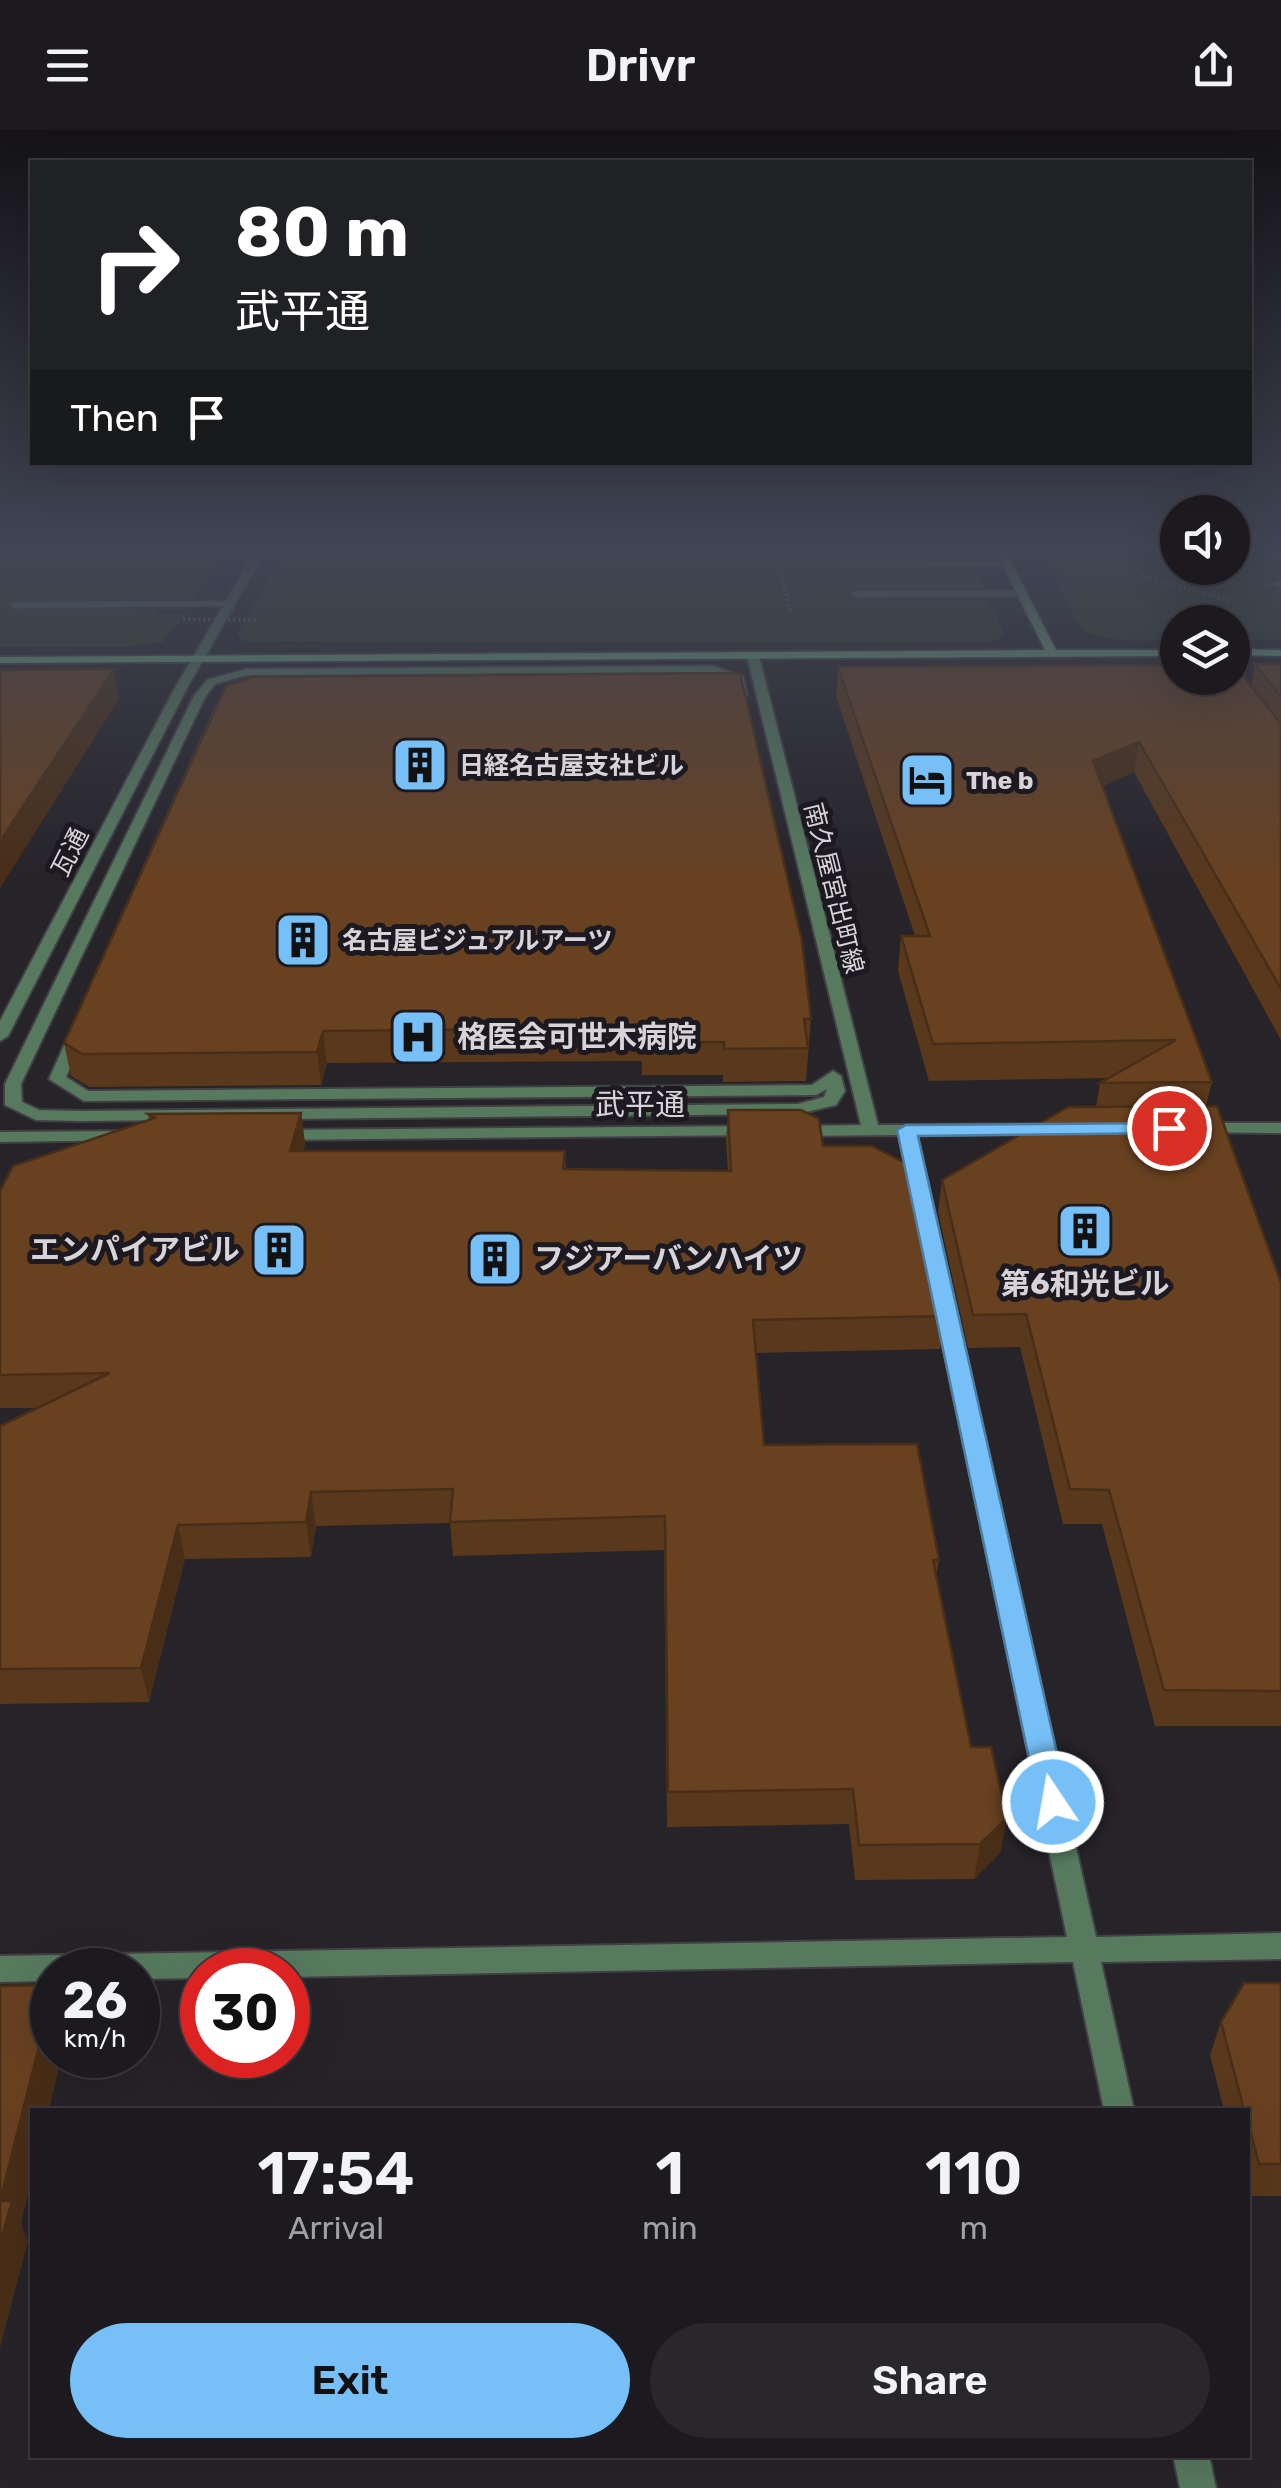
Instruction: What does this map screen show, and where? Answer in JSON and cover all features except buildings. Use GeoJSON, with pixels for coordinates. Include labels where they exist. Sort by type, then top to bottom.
{"type":"FeatureCollection","features":[{"type":"Feature","properties":{"kind":"street","name":"瓦通"},"geometry":{"type":"LineString","coordinates":[[0,1036],[196,660]]}},
{"type":"Feature","properties":{"kind":"street","name":"南久屋宮出町線"},"geometry":{"type":"LineString","coordinates":[[754,660],[871,1130]]}},
{"type":"Feature","properties":{"kind":"street"},"geometry":{"type":"LineString","coordinates":[[712,669],[739,679],[744,693],[255,696],[222,706],[57,1078],[84,1096],[234,1096],[816,1090],[833,1076],[836,1092],[830,1101],[798,1109],[80,1116],[36,1115],[14,1105],[13,1084],[200,696],[211,682],[246,672],[712,669]]}},
{"type":"Feature","properties":{"kind":"street"},"geometry":{"type":"LineString","coordinates":[[1182,1128],[1281,1128]]}},
{"type":"Feature","properties":{"kind":"street","name":"武平通"},"geometry":{"type":"LineString","coordinates":[[258,1135],[1064,1129]]}},
{"type":"Feature","properties":{"kind":"street"},"geometry":{"type":"LineString","coordinates":[[906,1130],[1120,2108]]}},
{"type":"Feature","properties":{"kind":"street"},"geometry":{"type":"LineString","coordinates":[[0,1136],[138,1136]]}},
{"type":"Feature","properties":{"kind":"street"},"geometry":{"type":"LineString","coordinates":[[0,1969],[1281,1946]]}},
{"type":"Feature","properties":{"kind":"street"},"geometry":{"type":"LineString","coordinates":[[1192,2458],[1198,2488]]}},
{"type":"Feature","properties":{"kind":"place","name":"日経名古屋支社ビル"},"geometry":{"type":"Point","coordinates":[420,765]}},
{"type":"Feature","properties":{"kind":"place","name":"The b"},"geometry":{"type":"Point","coordinates":[927,780]}},
{"type":"Feature","properties":{"kind":"place","name":"名古屋ビジュアルアーツ"},"geometry":{"type":"Point","coordinates":[303,940]}},
{"type":"Feature","properties":{"kind":"place","name":"格医会可世木病院"},"geometry":{"type":"Point","coordinates":[418,1037]}},
{"type":"Feature","properties":{"kind":"place","name":"第6和光ビル"},"geometry":{"type":"Point","coordinates":[1085,1231]}},
{"type":"Feature","properties":{"kind":"place","name":"エンパイアビル"},"geometry":{"type":"Point","coordinates":[279,1250]}},
{"type":"Feature","properties":{"kind":"place","name":"フジアーバンハイツ"},"geometry":{"type":"Point","coordinates":[495,1259]}},
{"type":"Feature","properties":{"kind":"route"},"geometry":{"type":"LineString","coordinates":[[1053,1802],[906,1130],[1169,1128]]}}]}
